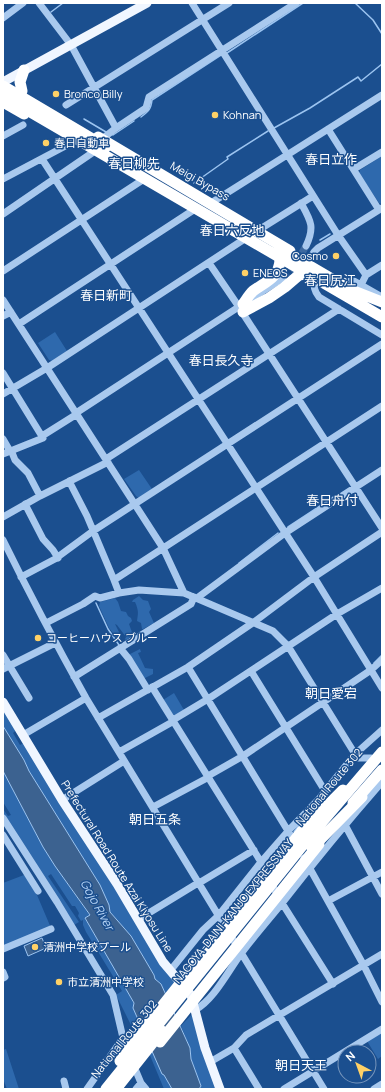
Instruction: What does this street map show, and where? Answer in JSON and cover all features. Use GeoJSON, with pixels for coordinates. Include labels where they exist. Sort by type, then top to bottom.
{"type":"FeatureCollection","features":[{"type":"Feature","properties":{"kind":"highway"},"geometry":{"type":"LineString","coordinates":[[22,92],[20,79],[24,70]]}},
{"type":"Feature","properties":{"kind":"highway"},"geometry":{"type":"LineString","coordinates":[[3,83],[346,292],[382,318]]}},
{"type":"Feature","properties":{"kind":"highway","name":"Meigi Bypass"},"geometry":{"type":"LineString","coordinates":[[3,83],[22,92],[211,203],[382,308]]}},
{"type":"Feature","properties":{"kind":"highway"},"geometry":{"type":"LineString","coordinates":[[3,96],[346,292],[382,308]]}},
{"type":"Feature","properties":{"kind":"highway"},"geometry":{"type":"LineString","coordinates":[[3,102],[382,318]]}},
{"type":"Feature","properties":{"kind":"highway"},"geometry":{"type":"LineString","coordinates":[[240,309],[254,291],[272,279],[278,270],[280,260]]}},
{"type":"Feature","properties":{"kind":"highway"},"geometry":{"type":"LineString","coordinates":[[240,309],[268,298],[299,275],[310,277]]}},
{"type":"Feature","properties":{"kind":"highway"},"geometry":{"type":"LineString","coordinates":[[346,292],[382,302]]}},
{"type":"Feature","properties":{"kind":"highway"},"geometry":{"type":"LineString","coordinates":[[346,292],[354,305],[382,323]]}},
{"type":"Feature","properties":{"kind":"highway","name":"National Route 302"},"geometry":{"type":"LineString","coordinates":[[101,1089],[304,833],[382,745]]}},
{"type":"Feature","properties":{"kind":"highway","name":"NAGOYA-DAINI-KANJO EXPRESSWAY"},"geometry":{"type":"LineString","coordinates":[[106,1089],[311,835],[382,752]]}},
{"type":"Feature","properties":{"kind":"highway","name":"NAGOYA-DAINI-KANJO EXPRESSWAY"},"geometry":{"type":"LineString","coordinates":[[116,1089],[276,889],[382,763]]}},
{"type":"Feature","properties":{"kind":"highway"},"geometry":{"type":"LineString","coordinates":[[122,1089],[136,1080],[319,844],[382,770]]}},
{"type":"Feature","properties":{"kind":"highway"},"geometry":{"type":"LineString","coordinates":[[276,889],[328,831],[381,783]]}},
{"type":"Feature","properties":{"kind":"highway"},"geometry":{"type":"LineString","coordinates":[[101,1089],[135,1040],[304,833]]}},
{"type":"Feature","properties":{"kind":"main road"},"geometry":{"type":"LineString","coordinates":[[3,83],[147,3]]}},
{"type":"Feature","properties":{"kind":"main road","name":"Prefectural Road Route Azai Kiyosu Line"},"geometry":{"type":"LineString","coordinates":[[3,702],[62,800],[139,919],[163,962],[191,994],[210,1062],[220,1089]]}},
{"type":"Feature","properties":{"kind":"street"},"geometry":{"type":"LineString","coordinates":[[3,18],[23,3]]}},
{"type":"Feature","properties":{"kind":"street"},"geometry":{"type":"LineString","coordinates":[[39,3],[70,45],[116,128]]}},
{"type":"Feature","properties":{"kind":"street"},"geometry":{"type":"LineString","coordinates":[[192,3],[313,196],[366,275]]}},
{"type":"Feature","properties":{"kind":"street"},"geometry":{"type":"LineString","coordinates":[[66,105],[229,3]]}},
{"type":"Feature","properties":{"kind":"street"},"geometry":{"type":"LineString","coordinates":[[102,139],[146,108],[149,97],[296,3]]}},
{"type":"Feature","properties":{"kind":"street"},"geometry":{"type":"LineString","coordinates":[[211,203],[382,95]]}},
{"type":"Feature","properties":{"kind":"street"},"geometry":{"type":"LineString","coordinates":[[3,136],[23,125]]}},
{"type":"Feature","properties":{"kind":"street"},"geometry":{"type":"LineString","coordinates":[[308,262],[315,250],[381,209],[328,129]]}},
{"type":"Feature","properties":{"kind":"street"},"geometry":{"type":"LineString","coordinates":[[3,179],[73,142]]}},
{"type":"Feature","properties":{"kind":"street"},"geometry":{"type":"LineString","coordinates":[[354,169],[382,152]]}},
{"type":"Feature","properties":{"kind":"street"},"geometry":{"type":"LineString","coordinates":[[3,214],[92,153]]}},
{"type":"Feature","properties":{"kind":"street"},"geometry":{"type":"LineString","coordinates":[[42,159],[314,577],[382,688]]}},
{"type":"Feature","properties":{"kind":"street"},"geometry":{"type":"LineString","coordinates":[[3,271],[141,182]]}},
{"type":"Feature","properties":{"kind":"street"},"geometry":{"type":"LineString","coordinates":[[258,231],[313,196]]}},
{"type":"Feature","properties":{"kind":"street"},"geometry":{"type":"LineString","coordinates":[[301,203],[309,217],[312,229],[306,246]]}},
{"type":"Feature","properties":{"kind":"street"},"geometry":{"type":"LineString","coordinates":[[19,324],[192,211]]}},
{"type":"Feature","properties":{"kind":"street"},"geometry":{"type":"LineString","coordinates":[[3,394],[47,368],[243,240]]}},
{"type":"Feature","properties":{"kind":"street"},"geometry":{"type":"LineString","coordinates":[[209,263],[382,528]]}},
{"type":"Feature","properties":{"kind":"street"},"geometry":{"type":"LineString","coordinates":[[361,285],[366,275],[382,265]]}},
{"type":"Feature","properties":{"kind":"street"},"geometry":{"type":"LineString","coordinates":[[310,277],[319,297],[382,335]]}},
{"type":"Feature","properties":{"kind":"street"},"geometry":{"type":"LineString","coordinates":[[8,452],[43,438],[42,436],[76,413],[168,352],[240,309],[283,278]]}},
{"type":"Feature","properties":{"kind":"street"},"geometry":{"type":"LineString","coordinates":[[340,282],[353,281],[382,297]]}},
{"type":"Feature","properties":{"kind":"street"},"geometry":{"type":"LineString","coordinates":[[3,300],[163,548],[184,593]]}},
{"type":"Feature","properties":{"kind":"street"},"geometry":{"type":"LineString","coordinates":[[3,517],[107,461],[339,309]]}},
{"type":"Feature","properties":{"kind":"street"},"geometry":{"type":"LineString","coordinates":[[3,316],[11,312]]}},
{"type":"Feature","properties":{"kind":"street"},"geometry":{"type":"LineString","coordinates":[[21,577],[58,558],[93,531],[382,344]]}},
{"type":"Feature","properties":{"kind":"street"},"geometry":{"type":"LineString","coordinates":[[3,373],[42,436]]}},
{"type":"Feature","properties":{"kind":"street"},"geometry":{"type":"LineString","coordinates":[[114,580],[382,406]]}},
{"type":"Feature","properties":{"kind":"street"},"geometry":{"type":"LineString","coordinates":[[3,439],[8,452],[28,473],[40,496]]}},
{"type":"Feature","properties":{"kind":"street"},"geometry":{"type":"LineString","coordinates":[[74,677],[191,604],[195,598],[285,533],[382,470]]}},
{"type":"Feature","properties":{"kind":"street"},"geometry":{"type":"LineString","coordinates":[[69,481],[93,531],[119,593]]}},
{"type":"Feature","properties":{"kind":"street"},"geometry":{"type":"LineString","coordinates":[[25,504],[43,539],[58,558]]}},
{"type":"Feature","properties":{"kind":"street"},"geometry":{"type":"LineString","coordinates":[[98,718],[188,667],[254,622],[314,577],[382,532]]}},
{"type":"Feature","properties":{"kind":"street"},"geometry":{"type":"LineString","coordinates":[[3,540],[55,643],[86,698],[324,1089]]}},
{"type":"Feature","properties":{"kind":"street"},"geometry":{"type":"LineString","coordinates":[[119,752],[173,721],[337,614],[382,588]]}},
{"type":"Feature","properties":{"kind":"street"},"geometry":{"type":"LineString","coordinates":[[46,623],[83,604],[95,596],[100,598],[139,590],[184,593],[254,622],[273,631],[288,646],[323,702],[354,756]]}},
{"type":"Feature","properties":{"kind":"street"},"geometry":{"type":"LineString","coordinates":[[6,667],[55,643]]}},
{"type":"Feature","properties":{"kind":"street"},"geometry":{"type":"LineString","coordinates":[[120,648],[173,721],[254,850],[282,903],[333,984]]}},
{"type":"Feature","properties":{"kind":"street"},"geometry":{"type":"LineString","coordinates":[[3,655],[6,667],[29,698]]}},
{"type":"Feature","properties":{"kind":"street"},"geometry":{"type":"LineString","coordinates":[[153,807],[243,756],[371,670],[382,660]]}},
{"type":"Feature","properties":{"kind":"street"},"geometry":{"type":"LineString","coordinates":[[188,667],[289,830],[363,964],[382,1002]]}},
{"type":"Feature","properties":{"kind":"street"},"geometry":{"type":"LineString","coordinates":[[251,671],[326,791]]}},
{"type":"Feature","properties":{"kind":"street"},"geometry":{"type":"LineString","coordinates":[[23,735],[86,698]]}},
{"type":"Feature","properties":{"kind":"street"},"geometry":{"type":"LineString","coordinates":[[170,971],[203,930],[219,915],[261,862],[326,791],[354,756],[382,730]]}},
{"type":"Feature","properties":{"kind":"street"},"geometry":{"type":"LineString","coordinates":[[354,756],[371,758]]}},
{"type":"Feature","properties":{"kind":"street"},"geometry":{"type":"LineString","coordinates":[[62,800],[124,761]]}},
{"type":"Feature","properties":{"kind":"street"},"geometry":{"type":"LineString","coordinates":[[195,1010],[204,1004],[232,969],[242,953],[310,868],[381,783]]}},
{"type":"Feature","properties":{"kind":"street"},"geometry":{"type":"LineString","coordinates":[[3,818],[61,908],[113,995],[123,1038],[136,1080],[136,1089]]}},
{"type":"Feature","properties":{"kind":"street"},"geometry":{"type":"LineString","coordinates":[[345,825],[382,894]]}},
{"type":"Feature","properties":{"kind":"street"},"geometry":{"type":"LineString","coordinates":[[3,835],[38,891]]}},
{"type":"Feature","properties":{"kind":"street"},"geometry":{"type":"LineString","coordinates":[[139,919],[254,850]]}},
{"type":"Feature","properties":{"kind":"street"},"geometry":{"type":"LineString","coordinates":[[328,901],[382,872]]}},
{"type":"Feature","properties":{"kind":"street"},"geometry":{"type":"LineString","coordinates":[[3,949],[51,929]]}},
{"type":"Feature","properties":{"kind":"street"},"geometry":{"type":"LineString","coordinates":[[210,1062],[234,1048],[246,1035],[382,954]]}},
{"type":"Feature","properties":{"kind":"street"},"geometry":{"type":"LineString","coordinates":[[3,972],[5,977],[3,978]]}},
{"type":"Feature","properties":{"kind":"street"},"geometry":{"type":"LineString","coordinates":[[284,1089],[382,1029]]}},
{"type":"Feature","properties":{"kind":"street"},"geometry":{"type":"LineString","coordinates":[[88,1088],[123,1038]]}},
{"type":"Feature","properties":{"kind":"street"},"geometry":{"type":"LineString","coordinates":[[234,1048],[259,1089]]}},
{"type":"Feature","properties":{"kind":"street"},"geometry":{"type":"LineString","coordinates":[[136,1080],[146,1089]]}},
{"type":"Feature","properties":{"kind":"street"},"geometry":{"type":"LineString","coordinates":[[64,1081],[66,1089]]}},
{"type":"Feature","properties":{"kind":"street"},"geometry":{"type":"LineString","coordinates":[[374,1089],[382,1084]]}},
{"type":"Feature","properties":{"kind":"shaded area"},"geometry":{"type":"Polygon","coordinates":[[[382,156],[382,204],[379,203],[359,173],[360,170],[382,156]]]}},
{"type":"Feature","properties":{"kind":"shaded area"},"geometry":{"type":"Polygon","coordinates":[[[55,332],[67,351],[52,361],[49,360],[38,343],[55,332]]]}},
{"type":"Feature","properties":{"kind":"shaded area"},"geometry":{"type":"Polygon","coordinates":[[[139,470],[152,489],[139,498],[124,479],[139,470]]]}},
{"type":"Feature","properties":{"kind":"shaded area"},"geometry":{"type":"Polygon","coordinates":[[[139,596],[143,600],[148,601],[151,609],[149,612],[154,623],[143,629],[141,623],[137,621],[138,612],[135,602],[132,602],[139,596]]]}},
{"type":"Feature","properties":{"kind":"shaded area"},"geometry":{"type":"Polygon","coordinates":[[[115,598],[121,611],[126,612],[132,621],[129,624],[133,635],[126,640],[126,637],[115,624],[121,636],[121,640],[119,641],[109,628],[99,606],[100,602],[115,598]]]}},
{"type":"Feature","properties":{"kind":"shaded area"},"geometry":{"type":"Polygon","coordinates":[[[140,649],[141,652],[138,653],[145,668],[153,669],[153,674],[143,679],[128,655],[140,649]]]}},
{"type":"Feature","properties":{"kind":"shaded area"},"geometry":{"type":"Polygon","coordinates":[[[174,693],[184,710],[174,716],[163,700],[174,693]]]}},
{"type":"Feature","properties":{"kind":"shaded area"},"geometry":{"type":"Polygon","coordinates":[[[3,709],[16,730],[13,733],[20,745],[24,743],[175,983],[165,993],[161,984],[155,979],[131,936],[110,912],[100,885],[29,771],[3,726],[3,709]]]}},
{"type":"Feature","properties":{"kind":"shaded area"},"geometry":{"type":"Polygon","coordinates":[[[3,771],[43,847],[90,916],[85,919],[129,993],[164,1075],[172,1089],[164,1089],[136,1022],[131,1025],[116,995],[122,991],[86,932],[83,925],[83,920],[81,921],[78,916],[79,913],[75,906],[72,906],[51,874],[48,876],[79,922],[74,925],[3,814],[3,809],[8,816],[11,815],[3,802],[3,771]]]}},
{"type":"Feature","properties":{"kind":"shaded area"},"geometry":{"type":"Polygon","coordinates":[[[24,875],[37,895],[51,928],[3,947],[3,883],[24,875]]]}},
{"type":"Feature","properties":{"kind":"shaded area"},"geometry":{"type":"Polygon","coordinates":[[[193,1013],[216,1089],[199,1089],[201,1086],[191,1059],[190,1048],[181,1026],[193,1013]]]}},
{"type":"Feature","properties":{"kind":"shaded area"},"geometry":{"type":"Polygon","coordinates":[[[382,1032],[382,1056],[378,1059],[377,1057],[377,1044],[369,1044],[367,1041],[382,1032]]]}},
{"type":"Feature","properties":{"kind":"shaded area"},"geometry":{"type":"Polygon","coordinates":[[[6,1049],[19,1089],[7,1089],[3,1079],[3,1050],[6,1049]]]}},
{"type":"Feature","properties":{"kind":"water","name":"Gojo River"},"geometry":{"type":"Polygon","coordinates":[[[3,726],[29,771],[100,885],[109,905],[110,912],[131,936],[155,979],[161,984],[190,1048],[191,1059],[201,1086],[199,1089],[172,1089],[162,1074],[133,1008],[134,1003],[85,918],[90,915],[43,847],[3,771],[3,726]]]}},
{"type":"Feature","properties":{"kind":"water","name":"清洲中学校プール"},"geometry":{"type":"Polygon","coordinates":[[[42,938],[46,948],[28,956],[24,946],[42,938]]]}},
{"type":"Feature","properties":{"kind":"waterway"},"geometry":{"type":"LineString","coordinates":[[51,12],[63,3]]}},
{"type":"Feature","properties":{"kind":"waterway"},"geometry":{"type":"LineString","coordinates":[[227,53],[303,3]]}},
{"type":"Feature","properties":{"kind":"waterway"},"geometry":{"type":"LineString","coordinates":[[355,3],[373,20],[382,34]]}},
{"type":"Feature","properties":{"kind":"waterway"},"geometry":{"type":"LineString","coordinates":[[141,117],[149,110],[152,100],[221,55]]}},
{"type":"Feature","properties":{"kind":"waterway"},"geometry":{"type":"LineString","coordinates":[[274,128],[310,108],[358,77],[361,81],[382,64]]}},
{"type":"Feature","properties":{"kind":"waterway"},"geometry":{"type":"LineString","coordinates":[[84,119],[106,132]]}},
{"type":"Feature","properties":{"kind":"waterway"},"geometry":{"type":"LineString","coordinates":[[113,135],[134,121]]}},
{"type":"Feature","properties":{"kind":"waterway"},"geometry":{"type":"LineString","coordinates":[[194,183],[228,159],[227,157],[268,131]]}},
{"type":"Feature","properties":{"kind":"waterway"},"geometry":{"type":"LineString","coordinates":[[320,240],[330,234]]}},
{"type":"Feature","properties":{"kind":"waterway"},"geometry":{"type":"LineString","coordinates":[[288,527],[335,496]]}},
{"type":"Feature","properties":{"kind":"waterway"},"geometry":{"type":"LineString","coordinates":[[239,563],[278,533]]}},
{"type":"Feature","properties":{"kind":"waterway"},"geometry":{"type":"LineString","coordinates":[[96,603],[108,629],[119,645]]}},
{"type":"Feature","properties":{"kind":"waterway"},"geometry":{"type":"LineString","coordinates":[[374,663],[382,655]]}},
{"type":"Feature","properties":{"kind":"waterway"},"geometry":{"type":"LineString","coordinates":[[294,832],[301,822]]}},
{"type":"Feature","properties":{"kind":"waterway"},"geometry":{"type":"LineString","coordinates":[[273,857],[286,842]]}},
{"type":"Feature","properties":{"kind":"tunnel"},"geometry":{"type":"LineString","coordinates":[[283,278],[291,271],[306,246]]}},
{"type":"Feature","properties":{"kind":"place","name":"Bronco Billy"},"geometry":{"type":"Point","coordinates":[56,94]}},
{"type":"Feature","properties":{"kind":"place","name":"Kohnan"},"geometry":{"type":"Point","coordinates":[215,115]}},
{"type":"Feature","properties":{"kind":"place","name":"春日自動車"},"geometry":{"type":"Point","coordinates":[46,143]}},
{"type":"Feature","properties":{"kind":"place","name":"Cosmo"},"geometry":{"type":"Point","coordinates":[336,256]}},
{"type":"Feature","properties":{"kind":"place","name":"ENEOS"},"geometry":{"type":"Point","coordinates":[245,273]}},
{"type":"Feature","properties":{"kind":"place","name":"コーヒーハウス ブルー"},"geometry":{"type":"Point","coordinates":[38,638]}},
{"type":"Feature","properties":{"kind":"place","name":"清洲中学校プール"},"geometry":{"type":"Point","coordinates":[35,947]}},
{"type":"Feature","properties":{"kind":"place","name":"市立清洲中学校"},"geometry":{"type":"Point","coordinates":[59,982]}},
{"type":"Feature","properties":{"kind":"district","name":"春日立作"},"geometry":{"type":"Point","coordinates":[331,159]}},
{"type":"Feature","properties":{"kind":"district","name":"春日柳先"},"geometry":{"type":"Point","coordinates":[134,163]}},
{"type":"Feature","properties":{"kind":"district","name":"春日六反地"},"geometry":{"type":"Point","coordinates":[232,230]}},
{"type":"Feature","properties":{"kind":"district","name":"春日尻江"},"geometry":{"type":"Point","coordinates":[330,280]}},
{"type":"Feature","properties":{"kind":"district","name":"春日新町"},"geometry":{"type":"Point","coordinates":[106,295]}},
{"type":"Feature","properties":{"kind":"district","name":"春日長久寺"},"geometry":{"type":"Point","coordinates":[221,360]}},
{"type":"Feature","properties":{"kind":"district","name":"春日舟付"},"geometry":{"type":"Point","coordinates":[332,500]}},
{"type":"Feature","properties":{"kind":"district","name":"朝日愛宕"},"geometry":{"type":"Point","coordinates":[331,693]}},
{"type":"Feature","properties":{"kind":"district","name":"朝日五条"},"geometry":{"type":"Point","coordinates":[155,819]}},
{"type":"Feature","properties":{"kind":"district","name":"朝日天王"},"geometry":{"type":"Point","coordinates":[301,1065]}}]}
